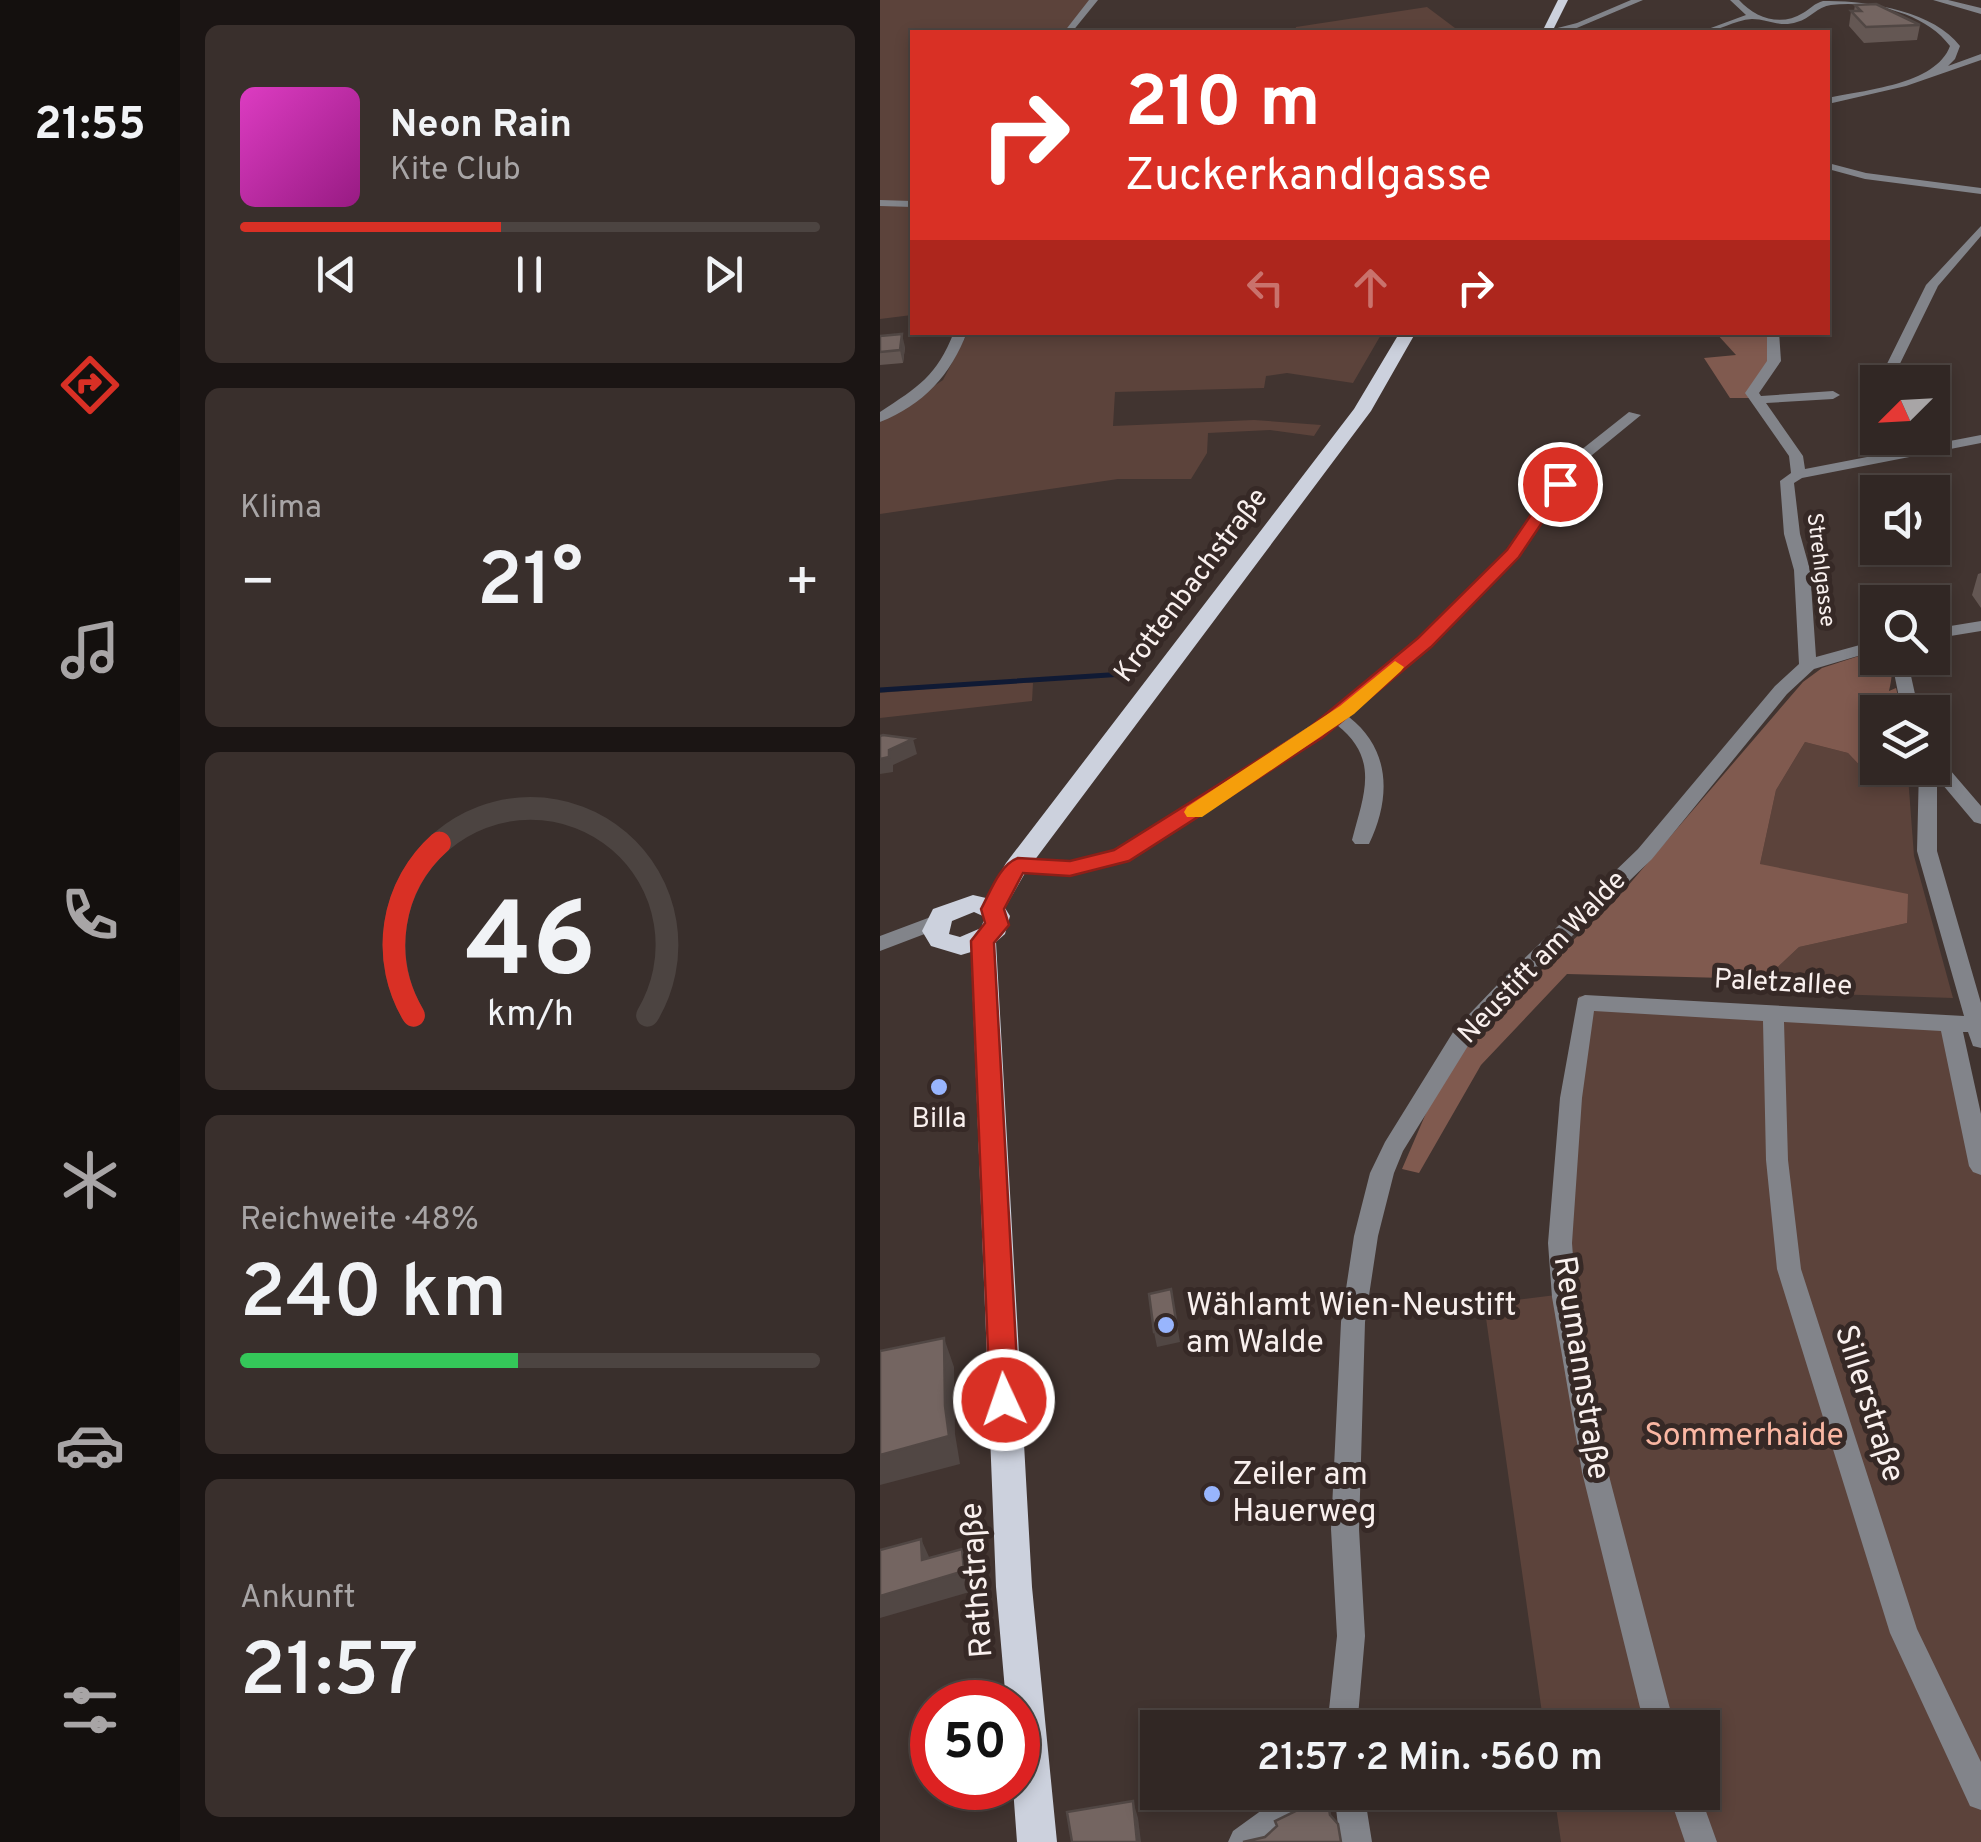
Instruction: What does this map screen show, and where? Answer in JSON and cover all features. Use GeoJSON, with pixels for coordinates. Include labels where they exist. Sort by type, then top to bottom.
{"type":"FeatureCollection","features":[{"type":"Feature","properties":{"kind":"main road"},"geometry":{"type":"LineString","coordinates":[[1548,30],[1562,0]]}},
{"type":"Feature","properties":{"kind":"main road","name":"Krottenbachstraße"},"geometry":{"type":"LineString","coordinates":[[983,906],[1016,868],[1348,431],[1384,378],[1406,335]]}},
{"type":"Feature","properties":{"kind":"main road"},"geometry":{"type":"LineString","coordinates":[[983,906],[997,925],[955,937],[950,908],[983,906]]}},
{"type":"Feature","properties":{"kind":"main road","name":"Rathstraße"},"geometry":{"type":"LineString","coordinates":[[955,937],[984,1012],[1014,1587],[1037,1842]]}},
{"type":"Feature","properties":{"kind":"street"},"geometry":{"type":"LineString","coordinates":[[1070,30],[1094,0]]}},
{"type":"Feature","properties":{"kind":"street"},"geometry":{"type":"LineString","coordinates":[[1572,30],[1585,20],[1639,0]]}},
{"type":"Feature","properties":{"kind":"street"},"geometry":{"type":"LineString","coordinates":[[1734,0],[1750,17]]}},
{"type":"Feature","properties":{"kind":"street"},"geometry":{"type":"LineString","coordinates":[[1710,30],[1750,17],[1793,20],[1819,4],[1836,0],[1882,5],[1938,26],[1949,36],[1956,49],[1953,59],[1938,73]]}},
{"type":"Feature","properties":{"kind":"street"},"geometry":{"type":"LineString","coordinates":[[1938,0],[1981,11]]}},
{"type":"Feature","properties":{"kind":"street"},"geometry":{"type":"LineString","coordinates":[[1830,100],[1956,70],[1981,57]]}},
{"type":"Feature","properties":{"kind":"street"},"geometry":{"type":"LineString","coordinates":[[1830,167],[1865,176],[1981,191]]}},
{"type":"Feature","properties":{"kind":"street"},"geometry":{"type":"LineString","coordinates":[[880,202],[910,204]]}},
{"type":"Feature","properties":{"kind":"street"},"geometry":{"type":"LineString","coordinates":[[1890,365],[1932,285],[1981,230]]}},
{"type":"Feature","properties":{"kind":"street"},"geometry":{"type":"LineString","coordinates":[[880,418],[930,385],[944,370],[960,335]]}},
{"type":"Feature","properties":{"kind":"street"},"geometry":{"type":"LineString","coordinates":[[1773,335],[1776,352],[1768,372],[1752,393],[1756,400],[1834,395]]}},
{"type":"Feature","properties":{"kind":"street","name":"Strehlgasse"},"geometry":{"type":"LineString","coordinates":[[1756,400],[1796,456],[1798,475],[1786,484],[1792,534],[1802,570],[1808,664]]}},
{"type":"Feature","properties":{"kind":"street"},"geometry":{"type":"LineString","coordinates":[[1016,868],[1070,868],[1121,856],[1338,717],[1424,642],[1513,554],[1581,457],[1634,414]]}},
{"type":"Feature","properties":{"kind":"street"},"geometry":{"type":"LineString","coordinates":[[1798,475],[1981,438]]}},
{"type":"Feature","properties":{"kind":"street"},"geometry":{"type":"LineString","coordinates":[[1950,631],[1981,626]]}},
{"type":"Feature","properties":{"kind":"street"},"geometry":{"type":"LineString","coordinates":[[1808,664],[1860,650]]}},
{"type":"Feature","properties":{"kind":"street","name":"Neustift am Walde"},"geometry":{"type":"LineString","coordinates":[[1344,1710],[1351,1636],[1345,1529],[1353,1322],[1366,1236],[1382,1173],[1416,1107],[1463,1035],[1645,854],[1781,690],[1808,664]]}},
{"type":"Feature","properties":{"kind":"street"},"geometry":{"type":"LineString","coordinates":[[1338,717],[1356,729],[1374,755],[1375,782],[1362,840]]}},
{"type":"Feature","properties":{"kind":"street"},"geometry":{"type":"LineString","coordinates":[[1950,781],[1981,818]]}},
{"type":"Feature","properties":{"kind":"street"},"geometry":{"type":"LineString","coordinates":[[1928,785],[1927,850],[1979,1033]]}},
{"type":"Feature","properties":{"kind":"street"},"geometry":{"type":"LineString","coordinates":[[880,945],[955,937]]}},
{"type":"Feature","properties":{"kind":"street","name":"Paletzallee"},"geometry":{"type":"LineString","coordinates":[[1585,1003],[1950,1024],[1979,1033]]}},
{"type":"Feature","properties":{"kind":"street","name":"Reumannstraße"},"geometry":{"type":"LineString","coordinates":[[1585,1003],[1571,1098],[1560,1243],[1564,1296],[1595,1472],[1655,1710]]}},
{"type":"Feature","properties":{"kind":"street","name":"Sillerstraße"},"geometry":{"type":"LineString","coordinates":[[1773,1014],[1777,1160],[1789,1269],[1904,1633],[1981,1795]]}},
{"type":"Feature","properties":{"kind":"street"},"geometry":{"type":"LineString","coordinates":[[1950,1024],[1981,1166]]}},
{"type":"Feature","properties":{"kind":"street"},"geometry":{"type":"LineString","coordinates":[[1244,1842],[1289,1810]]}},
{"type":"Feature","properties":{"kind":"street"},"geometry":{"type":"LineString","coordinates":[[1352,1810],[1356,1842]]}},
{"type":"Feature","properties":{"kind":"street"},"geometry":{"type":"LineString","coordinates":[[1689,1810],[1701,1842]]}},
{"type":"Feature","properties":{"kind":"green space"},"geometry":{"type":"Polygon","coordinates":[[[880,0],[1091,0],[1068,30],[910,30],[910,315],[880,319],[880,0]]]}},
{"type":"Feature","properties":{"kind":"green space"},"geometry":{"type":"Polygon","coordinates":[[[1427,7],[1455,28],[1295,30],[1427,7]]]}},
{"type":"Feature","properties":{"kind":"green space"},"geometry":{"type":"Polygon","coordinates":[[[966,335],[1381,335],[1353,383],[1287,373],[1266,376],[1264,388],[1115,392],[1113,426],[1254,420],[1321,425],[1314,436],[1270,430],[1208,433],[1207,453],[1191,479],[1118,479],[880,514],[880,422],[943,380],[966,335]]]}},
{"type":"Feature","properties":{"kind":"green space"},"geometry":{"type":"Polygon","coordinates":[[[1033,683],[1032,701],[880,718],[880,693],[1033,683]]]}},
{"type":"Feature","properties":{"kind":"green space"},"geometry":{"type":"Polygon","coordinates":[[[1805,742],[1848,753],[1860,766],[1860,785],[1909,785],[1914,856],[1953,998],[1773,992],[1765,979],[1799,947],[1907,923],[1760,864],[1776,790],[1805,742]]]}},
{"type":"Feature","properties":{"kind":"green space","name":"Sommerhaide"},"geometry":{"type":"Polygon","coordinates":[[[1579,996],[1950,1018],[1981,1144],[1981,1842],[1561,1842],[1556,1810],[1720,1810],[1720,1710],[1542,1710],[1484,1304],[1556,1295],[1565,1086],[1579,996]]]}},
{"type":"Feature","properties":{"kind":"shaded area"},"geometry":{"type":"Polygon","coordinates":[[[1718,335],[1769,335],[1773,356],[1750,398],[1730,398],[1704,358],[1736,355],[1718,335]]]}},
{"type":"Feature","properties":{"kind":"shaded area"},"geometry":{"type":"Polygon","coordinates":[[[1860,656],[1860,675],[1892,675],[1889,691],[1896,688],[1898,695],[1860,695],[1860,766],[1848,753],[1805,742],[1776,790],[1760,864],[1908,894],[1907,923],[1799,947],[1765,979],[1567,974],[1481,1065],[1419,1173],[1402,1169],[1430,1104],[1478,1029],[1614,902],[1803,682],[1822,668],[1860,656]]]}},
{"type":"Feature","properties":{"kind":"building"},"geometry":{"type":"Polygon","coordinates":[[[1876,4],[1920,25],[1866,27],[1851,11],[1861,11],[1855,5],[1876,4]]]}},
{"type":"Feature","properties":{"kind":"building"},"geometry":{"type":"Polygon","coordinates":[[[902,334],[900,350],[880,352],[880,336],[902,334]]]}},
{"type":"Feature","properties":{"kind":"building"},"geometry":{"type":"Polygon","coordinates":[[[883,735],[913,739],[889,750],[889,757],[880,759],[883,735]]]}},
{"type":"Feature","properties":{"kind":"building"},"geometry":{"type":"Polygon","coordinates":[[[1171,1289],[1177,1327],[1154,1332],[1149,1294],[1171,1289]]]}},
{"type":"Feature","properties":{"kind":"building"},"geometry":{"type":"Polygon","coordinates":[[[944,1338],[949,1436],[880,1455],[880,1351],[944,1338]]]}},
{"type":"Feature","properties":{"kind":"building"},"geometry":{"type":"Polygon","coordinates":[[[921,1539],[922,1560],[962,1549],[964,1571],[880,1596],[880,1550],[921,1539]]]}},
{"type":"Feature","properties":{"kind":"building"},"geometry":{"type":"Polygon","coordinates":[[[1133,1801],[1137,1842],[1072,1842],[1067,1812],[1133,1801]]]}},
{"type":"Feature","properties":{"kind":"building"},"geometry":{"type":"Polygon","coordinates":[[[1298,1810],[1329,1810],[1338,1824],[1341,1842],[1243,1842],[1265,1837],[1277,1826],[1275,1821],[1298,1810]]]}},
{"type":"Feature","properties":{"kind":"waterway"},"geometry":{"type":"LineString","coordinates":[[880,690],[1124,674]]}},
{"type":"Feature","properties":{"kind":"slow traffic"},"geometry":{"type":"LineString","coordinates":[[1195,812],[1347,710],[1395,667]]}},
{"type":"Feature","properties":{"kind":"place","name":"Billa"},"geometry":{"type":"Point","coordinates":[939,1087]}},
{"type":"Feature","properties":{"kind":"place","name":"Wählamt Wien-Neustift am Walde"},"geometry":{"type":"Point","coordinates":[1166,1325]}},
{"type":"Feature","properties":{"kind":"place","name":"Zeiler am Hauerweg"},"geometry":{"type":"Point","coordinates":[1212,1494]}},
{"type":"Feature","properties":{"kind":"route"},"geometry":{"type":"LineString","coordinates":[[1004,1400],[982,941],[997,925],[998,916],[992,909],[1014,869],[1070,868],[1121,856],[1316,732],[1424,642],[1513,554],[1560,484]]}}]}
